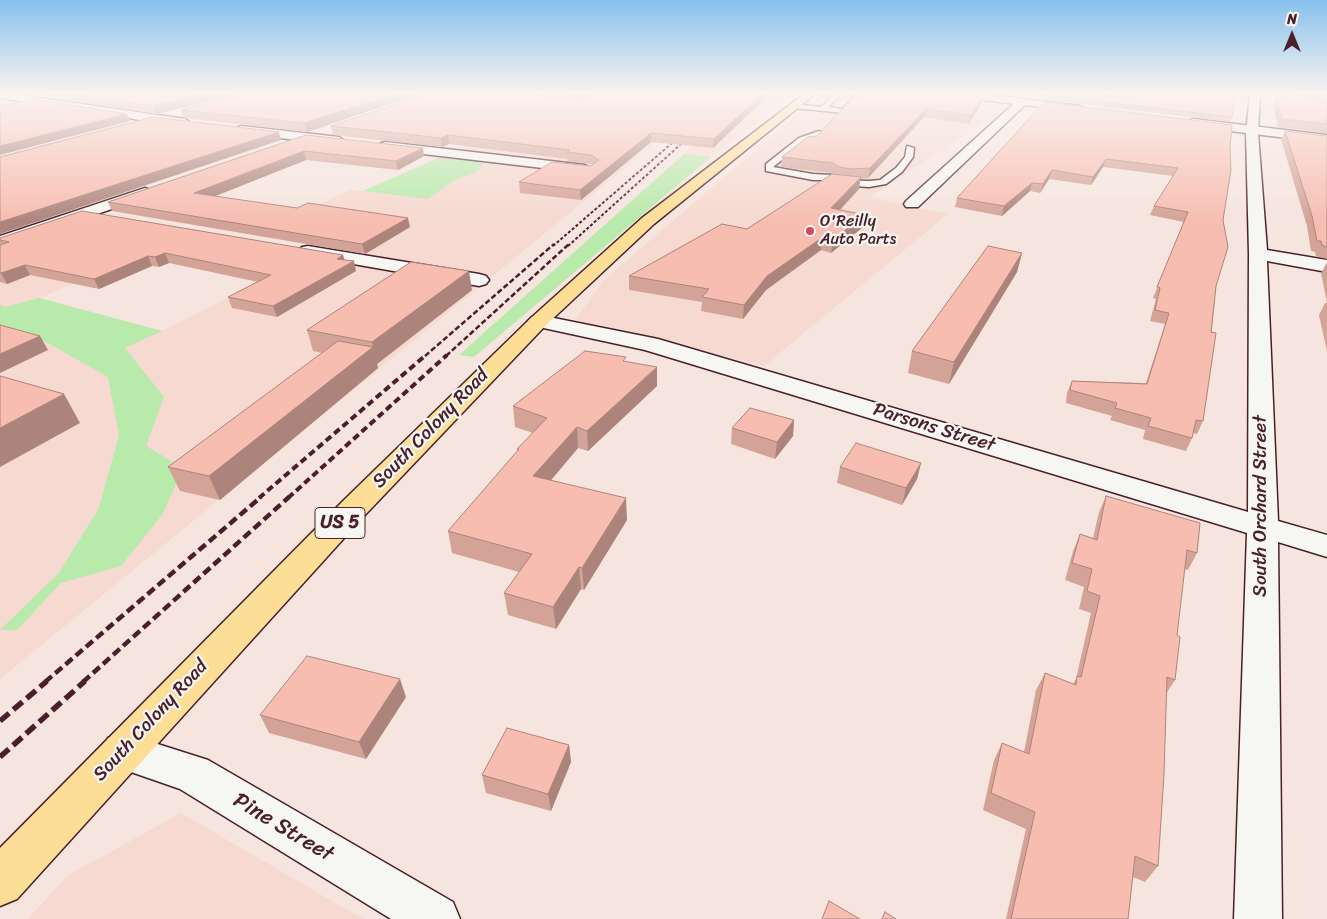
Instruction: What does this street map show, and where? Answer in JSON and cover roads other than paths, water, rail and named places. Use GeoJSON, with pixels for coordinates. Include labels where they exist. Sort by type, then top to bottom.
{"type":"FeatureCollection","features":[{"type":"Feature","properties":{"kind":"main road","name":"South Colony Road"},"geometry":{"type":"LineString","coordinates":[[0,882],[381,480],[539,321],[648,221],[755,137]]}},
{"type":"Feature","properties":{"kind":"street"},"geometry":{"type":"LineString","coordinates":[[281,147],[310,137],[348,142]]}},
{"type":"Feature","properties":{"kind":"street"},"geometry":{"type":"LineString","coordinates":[[912,204],[985,137]]}},
{"type":"Feature","properties":{"kind":"street","name":"South Orchard Street"},"geometry":{"type":"LineString","coordinates":[[1252,137],[1258,254],[1263,526],[1258,919]]}},
{"type":"Feature","properties":{"kind":"street"},"geometry":{"type":"LineString","coordinates":[[1309,137],[1327,139]]}},
{"type":"Feature","properties":{"kind":"street"},"geometry":{"type":"LineString","coordinates":[[378,145],[591,170]]}},
{"type":"Feature","properties":{"kind":"street"},"geometry":{"type":"LineString","coordinates":[[0,242],[160,188]]}},
{"type":"Feature","properties":{"kind":"street"},"geometry":{"type":"LineString","coordinates":[[84,213],[123,220]]}},
{"type":"Feature","properties":{"kind":"street"},"geometry":{"type":"LineString","coordinates":[[296,249],[479,280]]}},
{"type":"Feature","properties":{"kind":"street"},"geometry":{"type":"LineString","coordinates":[[1258,254],[1327,266]]}},
{"type":"Feature","properties":{"kind":"street","name":"Parsons Street"},"geometry":{"type":"LineString","coordinates":[[539,321],[650,344],[1327,546]]}},
{"type":"Feature","properties":{"kind":"street","name":"Pine Street"},"geometry":{"type":"LineString","coordinates":[[123,751],[193,774],[436,919]]}},
{"type":"Feature","properties":{"kind":"lane"},"geometry":{"type":"LineString","coordinates":[[810,137],[802,140],[769,166],[769,169],[832,178]]}},
{"type":"Feature","properties":{"kind":"lane"},"geometry":{"type":"LineString","coordinates":[[813,176],[826,180],[869,184],[883,182],[899,170],[909,158],[910,148]]}},
{"type":"Feature","properties":{"kind":"lane"},"geometry":{"type":"LineString","coordinates":[[853,181],[869,184]]}},
{"type":"Feature","properties":{"kind":"railway"},"geometry":{"type":"LineString","coordinates":[[553,246],[679,137]]}},
{"type":"Feature","properties":{"kind":"railway"},"geometry":{"type":"LineString","coordinates":[[568,246],[689,137]]}},
{"type":"Feature","properties":{"kind":"railway"},"geometry":{"type":"LineString","coordinates":[[425,356],[554,244]]}},
{"type":"Feature","properties":{"kind":"railway"},"geometry":{"type":"LineString","coordinates":[[446,356],[569,244]]}},
{"type":"Feature","properties":{"kind":"railway"},"geometry":{"type":"LineString","coordinates":[[259,498],[426,355]]}},
{"type":"Feature","properties":{"kind":"railway"},"geometry":{"type":"LineString","coordinates":[[288,498],[447,355]]}},
{"type":"Feature","properties":{"kind":"railway"},"geometry":{"type":"LineString","coordinates":[[45,682],[261,497]]}},
{"type":"Feature","properties":{"kind":"railway"},"geometry":{"type":"LineString","coordinates":[[83,682],[289,497]]}},
{"type":"Feature","properties":{"kind":"railway"},"geometry":{"type":"LineString","coordinates":[[0,721],[47,681]]}},
{"type":"Feature","properties":{"kind":"railway"},"geometry":{"type":"LineString","coordinates":[[0,757],[85,681]]}},
{"type":"Feature","properties":{"kind":"place","name":"O'Reilly Auto Parts"},"geometry":{"type":"Point","coordinates":[810,231]}}]}
